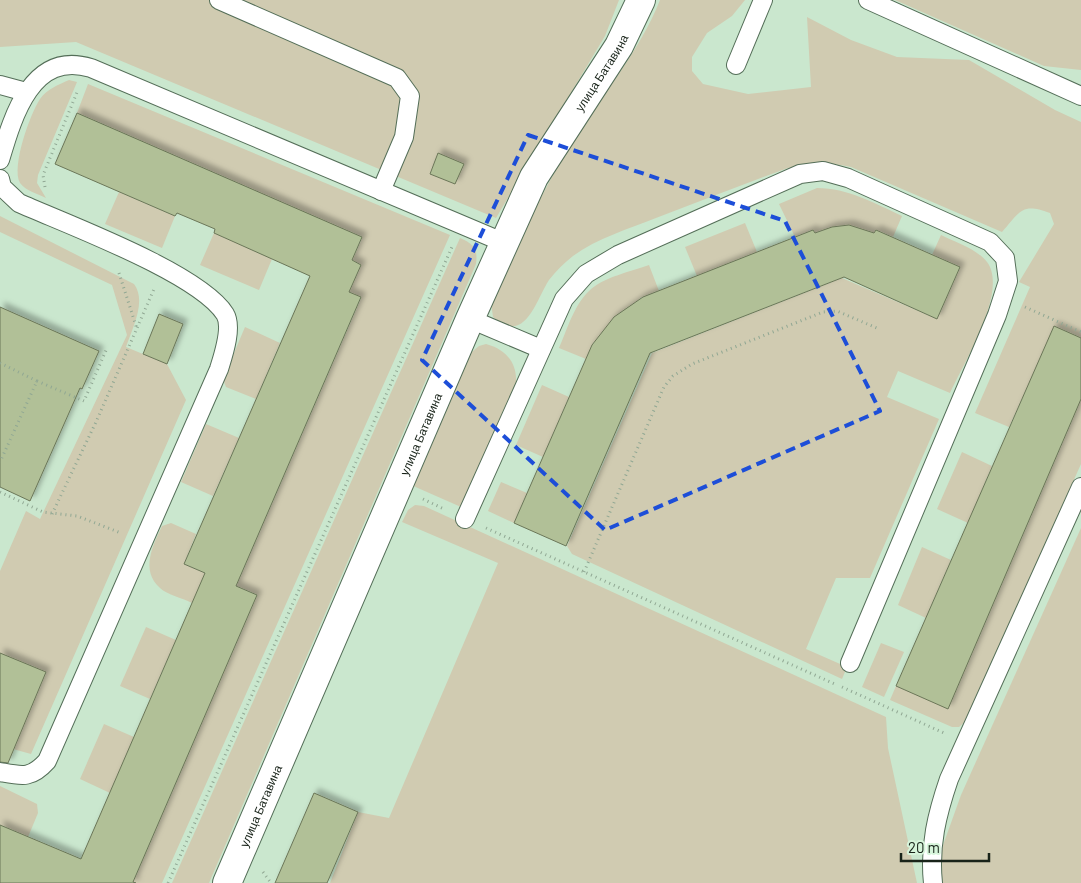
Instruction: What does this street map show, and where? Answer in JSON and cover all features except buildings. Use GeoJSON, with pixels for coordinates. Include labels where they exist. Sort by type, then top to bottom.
{"type":"FeatureCollection","features":[{"type":"Feature","properties":{"kind":"street","name":"улица Батавина"},"geometry":{"type":"LineString","coordinates":[[227,883],[470,319],[534,177],[618,46],[641,0]]}},
{"type":"Feature","properties":{"kind":"lane"},"geometry":{"type":"LineString","coordinates":[[219,0],[396,78],[410,96],[404,138],[381,191]]}},
{"type":"Feature","properties":{"kind":"lane"},"geometry":{"type":"LineString","coordinates":[[736,65],[763,0]]}},
{"type":"Feature","properties":{"kind":"lane"},"geometry":{"type":"LineString","coordinates":[[868,0],[1081,96]]}},
{"type":"Feature","properties":{"kind":"lane"},"geometry":{"type":"LineString","coordinates":[[0,160],[9,131],[26,92],[47,70],[69,63],[88,66],[505,243]]}},
{"type":"Feature","properties":{"kind":"lane"},"geometry":{"type":"LineString","coordinates":[[0,85],[26,92]]}},
{"type":"Feature","properties":{"kind":"lane"},"geometry":{"type":"LineString","coordinates":[[466,518],[564,299],[586,274],[618,255],[800,174],[823,171],[848,178],[990,242],[1005,258],[1008,281],[1004,298],[850,663]]}},
{"type":"Feature","properties":{"kind":"lane"},"geometry":{"type":"LineString","coordinates":[[0,179],[2,187],[19,203],[163,267],[211,298],[226,315],[227,341],[219,369],[46,761],[37,772],[23,776],[0,772]]}},
{"type":"Feature","properties":{"kind":"lane"},"geometry":{"type":"LineString","coordinates":[[470,319],[541,349]]}},
{"type":"Feature","properties":{"kind":"lane"},"geometry":{"type":"LineString","coordinates":[[933,883],[930,858],[938,812],[965,742],[1081,487]]}},
{"type":"Feature","properties":{"kind":"path"},"geometry":{"type":"LineString","coordinates":[[51,194],[44,187],[43,175],[88,66]]}},
{"type":"Feature","properties":{"kind":"path"},"geometry":{"type":"LineString","coordinates":[[168,883],[462,224]]}},
{"type":"Feature","properties":{"kind":"path"},"geometry":{"type":"LineString","coordinates":[[109,243],[138,330]]}},
{"type":"Feature","properties":{"kind":"path"},"geometry":{"type":"LineString","coordinates":[[52,514],[138,330],[163,267]]}},
{"type":"Feature","properties":{"kind":"path"},"geometry":{"type":"LineString","coordinates":[[1004,298],[1081,332]]}},
{"type":"Feature","properties":{"kind":"path"},"geometry":{"type":"LineString","coordinates":[[584,572],[664,387],[673,376],[692,364],[823,312],[837,311],[879,329]]}},
{"type":"Feature","properties":{"kind":"path"},"geometry":{"type":"LineString","coordinates":[[0,363],[37,382],[84,401],[107,348]]}},
{"type":"Feature","properties":{"kind":"path"},"geometry":{"type":"LineString","coordinates":[[0,462],[37,382]]}},
{"type":"Feature","properties":{"kind":"path"},"geometry":{"type":"LineString","coordinates":[[397,488],[965,742]]}},
{"type":"Feature","properties":{"kind":"path"},"geometry":{"type":"LineString","coordinates":[[0,492],[52,514],[77,516],[143,542]]}},
{"type":"Feature","properties":{"kind":"path"},"geometry":{"type":"LineString","coordinates":[[261,870],[271,883]]}},
{"type":"Feature","properties":{"kind":"highlighted area"},"geometry":{"type":"Polygon","coordinates":[[[528,135],[785,221],[880,411],[605,530],[422,360],[528,135]]]}},
{"type":"Feature","properties":{"kind":"shaded area"},"geometry":{"type":"Polygon","coordinates":[[[0,0],[619,0],[605,36],[496,218],[76,42],[0,47],[0,0]]]}},
{"type":"Feature","properties":{"kind":"shaded area"},"geometry":{"type":"Polygon","coordinates":[[[660,0],[745,0],[732,16],[707,33],[692,57],[692,71],[703,84],[748,94],[811,87],[807,17],[851,40],[897,57],[969,60],[1055,110],[1081,122],[1081,464],[966,721],[959,727],[952,727],[890,700],[896,686],[948,708],[1072,420],[1022,399],[1009,427],[975,413],[1030,287],[1019,282],[1054,224],[1050,213],[1027,209],[1017,214],[1002,232],[851,167],[819,164],[788,168],[592,244],[573,256],[554,273],[528,317],[521,323],[513,326],[504,325],[493,317],[491,303],[530,220],[574,139],[632,54],[652,19],[660,0]]]}},
{"type":"Feature","properties":{"kind":"shaded area"},"geometry":{"type":"Polygon","coordinates":[[[895,0],[1081,0],[1081,70],[1044,66],[895,0]]]}},
{"type":"Feature","properties":{"kind":"shaded area"},"geometry":{"type":"Polygon","coordinates":[[[69,80],[77,82],[38,175],[37,183],[46,198],[29,190],[20,183],[18,165],[20,153],[31,116],[40,99],[49,90],[69,80]]]}},
{"type":"Feature","properties":{"kind":"shaded area"},"geometry":{"type":"Polygon","coordinates":[[[88,84],[450,235],[162,883],[99,883],[133,882],[257,595],[236,586],[361,298],[349,292],[361,265],[352,260],[362,238],[77,113],[88,84]]]}},
{"type":"Feature","properties":{"kind":"shaded area"},"geometry":{"type":"Polygon","coordinates":[[[817,188],[850,193],[902,216],[893,237],[876,230],[874,234],[859,228],[838,227],[815,233],[813,230],[795,237],[779,204],[817,188]]]}},
{"type":"Feature","properties":{"kind":"shaded area"},"geometry":{"type":"Polygon","coordinates":[[[119,192],[175,216],[162,248],[105,224],[119,192]]]}},
{"type":"Feature","properties":{"kind":"shaded area"},"geometry":{"type":"Polygon","coordinates":[[[0,216],[134,284],[138,291],[139,307],[126,347],[167,364],[186,400],[31,754],[13,749],[0,653],[0,571],[26,511],[40,519],[127,335],[112,285],[0,232],[0,216]]]}},
{"type":"Feature","properties":{"kind":"shaded area"},"geometry":{"type":"Polygon","coordinates":[[[745,223],[757,252],[697,276],[685,247],[745,223]]]}},
{"type":"Feature","properties":{"kind":"shaded area"},"geometry":{"type":"Polygon","coordinates":[[[214,233],[272,259],[259,290],[200,265],[214,233]]]}},
{"type":"Feature","properties":{"kind":"shaded area"},"geometry":{"type":"Polygon","coordinates":[[[941,235],[972,250],[987,262],[992,275],[992,291],[988,309],[982,328],[950,393],[898,371],[887,397],[939,419],[870,578],[836,578],[806,649],[847,667],[842,679],[572,554],[567,546],[652,353],[842,278],[937,319],[960,267],[932,255],[941,235]]]}},
{"type":"Feature","properties":{"kind":"shaded area"},"geometry":{"type":"Polygon","coordinates":[[[460,238],[469,242],[476,251],[476,264],[209,883],[172,883],[460,238]]]}},
{"type":"Feature","properties":{"kind":"shaded area"},"geometry":{"type":"Polygon","coordinates":[[[649,265],[659,291],[640,298],[641,302],[614,317],[597,343],[594,342],[586,359],[559,348],[575,310],[589,291],[609,278],[649,265]]]}},
{"type":"Feature","properties":{"kind":"shaded area"},"geometry":{"type":"Polygon","coordinates":[[[245,327],[280,343],[256,399],[226,387],[223,379],[245,327]]]}},
{"type":"Feature","properties":{"kind":"shaded area"},"geometry":{"type":"Polygon","coordinates":[[[486,344],[499,349],[509,357],[516,375],[516,382],[461,507],[411,485],[466,357],[479,346],[486,344]]]}},
{"type":"Feature","properties":{"kind":"shaded area"},"geometry":{"type":"Polygon","coordinates":[[[542,385],[569,397],[543,457],[516,445],[542,385]]]}},
{"type":"Feature","properties":{"kind":"shaded area"},"geometry":{"type":"Polygon","coordinates":[[[206,424],[239,438],[213,496],[181,482],[206,424]]]}},
{"type":"Feature","properties":{"kind":"shaded area"},"geometry":{"type":"Polygon","coordinates":[[[962,452],[992,466],[968,523],[937,509],[962,452]]]}},
{"type":"Feature","properties":{"kind":"shaded area"},"geometry":{"type":"Polygon","coordinates":[[[501,482],[527,493],[514,523],[488,511],[501,482]]]}},
{"type":"Feature","properties":{"kind":"shaded area"},"geometry":{"type":"Polygon","coordinates":[[[415,505],[424,506],[886,717],[888,748],[917,883],[330,883],[358,812],[389,818],[498,563],[402,522],[408,510],[415,505]]]}},
{"type":"Feature","properties":{"kind":"shaded area"},"geometry":{"type":"Polygon","coordinates":[[[171,523],[196,534],[184,564],[205,573],[192,603],[171,595],[160,588],[154,581],[151,573],[150,557],[155,541],[162,526],[171,523]]]}},
{"type":"Feature","properties":{"kind":"shaded area"},"geometry":{"type":"Polygon","coordinates":[[[1081,528],[1081,883],[942,883],[942,848],[961,795],[1081,528]]]}},
{"type":"Feature","properties":{"kind":"shaded area"},"geometry":{"type":"Polygon","coordinates":[[[922,547],[951,560],[926,618],[898,605],[922,547]]]}},
{"type":"Feature","properties":{"kind":"shaded area"},"geometry":{"type":"Polygon","coordinates":[[[146,627],[176,640],[150,699],[120,686],[146,627]]]}},
{"type":"Feature","properties":{"kind":"shaded area"},"geometry":{"type":"Polygon","coordinates":[[[881,643],[904,652],[884,697],[862,687],[881,643]]]}},
{"type":"Feature","properties":{"kind":"shaded area"},"geometry":{"type":"Polygon","coordinates":[[[104,724],[134,737],[110,793],[80,779],[104,724]]]}},
{"type":"Feature","properties":{"kind":"shaded area"},"geometry":{"type":"Polygon","coordinates":[[[0,786],[37,804],[38,813],[28,837],[0,825],[0,786]]]}}]}
